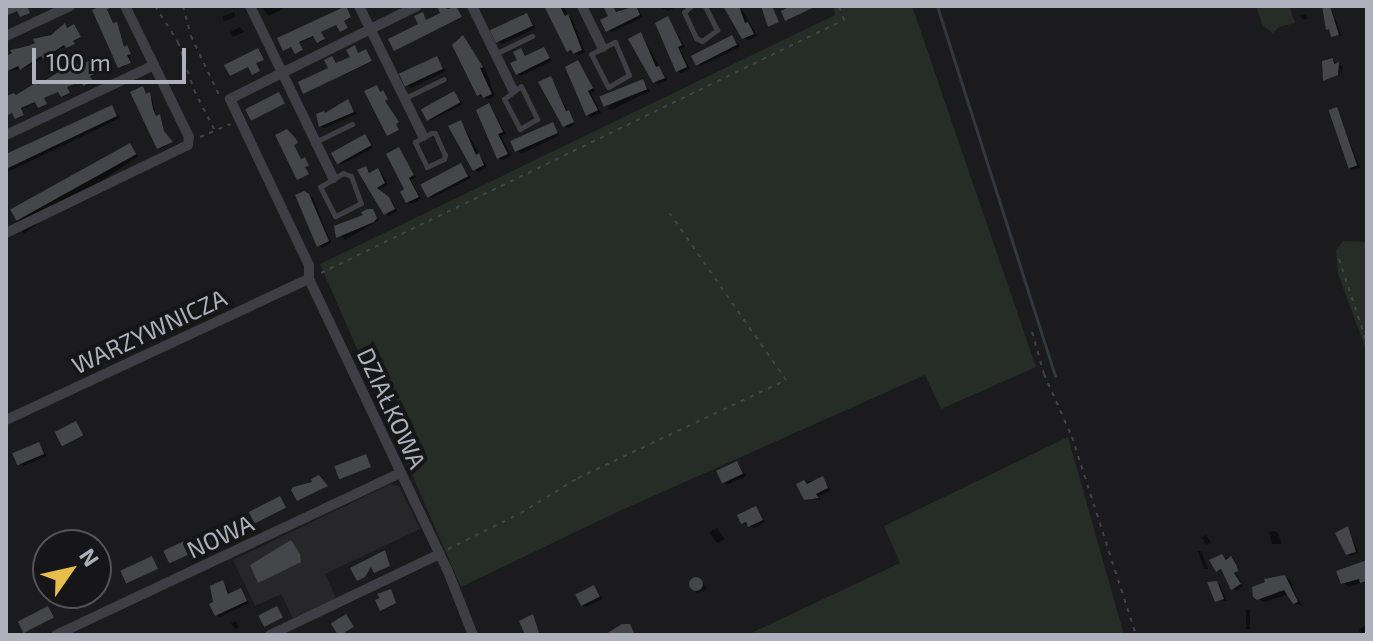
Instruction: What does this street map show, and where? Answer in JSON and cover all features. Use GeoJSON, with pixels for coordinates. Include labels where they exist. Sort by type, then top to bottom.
{"type":"FeatureCollection","features":[{"type":"Feature","properties":{"kind":"street"},"geometry":{"type":"LineString","coordinates":[[6,36],[70,6]]}},
{"type":"Feature","properties":{"kind":"street"},"geometry":{"type":"LineString","coordinates":[[6,233],[185,149],[190,142],[125,6]]}},
{"type":"Feature","properties":{"kind":"street"},"geometry":{"type":"LineString","coordinates":[[250,6],[333,178]]}},
{"type":"Feature","properties":{"kind":"street"},"geometry":{"type":"LineString","coordinates":[[359,6],[423,136]]}},
{"type":"Feature","properties":{"kind":"street"},"geometry":{"type":"LineString","coordinates":[[230,99],[417,6]]}},
{"type":"Feature","properties":{"kind":"street"},"geometry":{"type":"LineString","coordinates":[[472,6],[513,90]]}},
{"type":"Feature","properties":{"kind":"street"},"geometry":{"type":"LineString","coordinates":[[587,8],[602,47]]}},
{"type":"Feature","properties":{"kind":"street"},"geometry":{"type":"LineString","coordinates":[[6,135],[154,65]]}},
{"type":"Feature","properties":{"kind":"street","name":"DZIAŁKOWA"},"geometry":{"type":"LineString","coordinates":[[230,99],[309,265],[309,279],[440,554],[473,635]]}},
{"type":"Feature","properties":{"kind":"street","name":"WARZYWNICZA"},"geometry":{"type":"LineString","coordinates":[[6,420],[309,279]]}},
{"type":"Feature","properties":{"kind":"street","name":"NOWA"},"geometry":{"type":"LineString","coordinates":[[56,635],[401,473]]}},
{"type":"Feature","properties":{"kind":"street"},"geometry":{"type":"LineString","coordinates":[[270,635],[440,554]]}},
{"type":"Feature","properties":{"kind":"lane"},"geometry":{"type":"LineString","coordinates":[[691,6],[684,12],[696,38],[702,41],[717,30],[705,6]]}},
{"type":"Feature","properties":{"kind":"lane"},"geometry":{"type":"LineString","coordinates":[[496,54],[532,36]]}},
{"type":"Feature","properties":{"kind":"lane"},"geometry":{"type":"LineString","coordinates":[[615,42],[630,72],[627,77],[608,87],[591,57],[592,52],[602,47],[615,42]]}},
{"type":"Feature","properties":{"kind":"lane"},"geometry":{"type":"LineString","coordinates":[[404,98],[444,79]]}},
{"type":"Feature","properties":{"kind":"lane"},"geometry":{"type":"LineString","coordinates":[[523,87],[537,115],[535,121],[522,128],[518,128],[504,99],[513,90],[523,87]]}},
{"type":"Feature","properties":{"kind":"lane"},"geometry":{"type":"LineString","coordinates":[[316,141],[352,124]]}},
{"type":"Feature","properties":{"kind":"lane"},"geometry":{"type":"LineString","coordinates":[[435,133],[445,155],[444,159],[427,167],[415,145],[423,136],[435,133]]}},
{"type":"Feature","properties":{"kind":"lane"},"geometry":{"type":"LineString","coordinates":[[347,173],[361,199],[358,206],[338,216],[331,214],[320,191],[322,184],[333,178],[347,173]]}},
{"type":"Feature","properties":{"kind":"path"},"geometry":{"type":"LineString","coordinates":[[155,6],[178,42],[190,81],[215,131]]}},
{"type":"Feature","properties":{"kind":"path"},"geometry":{"type":"LineString","coordinates":[[183,6],[191,36],[219,96],[230,99]]}},
{"type":"Feature","properties":{"kind":"path"},"geometry":{"type":"LineString","coordinates":[[309,279],[844,20],[839,6]]}},
{"type":"Feature","properties":{"kind":"path"},"geometry":{"type":"LineString","coordinates":[[190,142],[239,120]]}},
{"type":"Feature","properties":{"kind":"path"},"geometry":{"type":"LineString","coordinates":[[440,554],[521,513],[578,478],[786,380],[670,214]]}},
{"type":"Feature","properties":{"kind":"path"},"geometry":{"type":"LineString","coordinates":[[1339,259],[1367,343]]}},
{"type":"Feature","properties":{"kind":"path"},"geometry":{"type":"LineString","coordinates":[[1032,332],[1044,374],[1072,437],[1136,635]]}},
{"type":"Feature","properties":{"kind":"shaded area"},"geometry":{"type":"Polygon","coordinates":[[[833,6],[912,6],[1036,367],[941,409],[925,375],[615,513],[461,587],[320,264],[835,15],[833,6]]]}},
{"type":"Feature","properties":{"kind":"shaded area"},"geometry":{"type":"Polygon","coordinates":[[[1256,6],[1289,6],[1295,23],[1279,27],[1273,33],[1263,26],[1256,6]]]}},
{"type":"Feature","properties":{"kind":"shaded area"},"geometry":{"type":"Polygon","coordinates":[[[1343,241],[1367,242],[1367,352],[1338,274],[1336,250],[1343,241]]]}},
{"type":"Feature","properties":{"kind":"shaded area"},"geometry":{"type":"Polygon","coordinates":[[[1068,437],[1124,635],[747,635],[900,563],[884,526],[1068,437]]]}},
{"type":"Feature","properties":{"kind":"shaded area"},"geometry":{"type":"Polygon","coordinates":[[[391,484],[399,486],[420,529],[325,574],[336,598],[293,618],[281,594],[255,606],[233,560],[391,484]]]}},
{"type":"Feature","properties":{"kind":"building"},"geometry":{"type":"Polygon","coordinates":[[[6,6],[27,6],[30,13],[20,17],[17,11],[6,16],[6,6]]]}},
{"type":"Feature","properties":{"kind":"building"},"geometry":{"type":"Polygon","coordinates":[[[114,6],[107,9],[113,23],[117,22],[124,47],[127,45],[131,54],[127,55],[131,63],[118,68],[92,10],[114,6]]]}},
{"type":"Feature","properties":{"kind":"building"},"geometry":{"type":"Polygon","coordinates":[[[346,6],[351,17],[344,21],[348,28],[340,32],[336,25],[321,32],[325,39],[317,43],[313,36],[299,42],[303,50],[295,54],[291,47],[283,51],[277,38],[346,6]]]}},
{"type":"Feature","properties":{"kind":"building"},"geometry":{"type":"Polygon","coordinates":[[[437,6],[449,9],[456,6],[462,17],[394,51],[388,39],[418,24],[414,16],[423,12],[426,20],[440,13],[437,6]]]}},
{"type":"Feature","properties":{"kind":"building"},"geometry":{"type":"Polygon","coordinates":[[[544,6],[560,6],[565,16],[568,14],[582,50],[573,54],[571,50],[567,52],[544,6]]]}},
{"type":"Feature","properties":{"kind":"building"},"geometry":{"type":"Polygon","coordinates":[[[613,6],[616,12],[636,6],[640,15],[606,32],[600,20],[608,16],[604,8],[613,6]]]}},
{"type":"Feature","properties":{"kind":"building"},"geometry":{"type":"Polygon","coordinates":[[[723,6],[739,6],[745,23],[748,22],[754,34],[742,39],[723,6]]]}},
{"type":"Feature","properties":{"kind":"building"},"geometry":{"type":"Polygon","coordinates":[[[761,6],[772,6],[779,22],[768,27],[761,6]]]}},
{"type":"Feature","properties":{"kind":"building"},"geometry":{"type":"Polygon","coordinates":[[[791,6],[817,6],[785,21],[781,11],[791,6]]]}},
{"type":"Feature","properties":{"kind":"building"},"geometry":{"type":"Polygon","coordinates":[[[1322,6],[1330,6],[1339,35],[1331,37],[1329,29],[1326,30],[1322,6]]]}},
{"type":"Feature","properties":{"kind":"building"},"geometry":{"type":"Polygon","coordinates":[[[527,13],[533,26],[496,43],[490,30],[527,13]]]}},
{"type":"Feature","properties":{"kind":"building"},"geometry":{"type":"Polygon","coordinates":[[[668,16],[682,45],[678,47],[687,67],[676,72],[655,23],[668,16]]]}},
{"type":"Feature","properties":{"kind":"building"},"geometry":{"type":"Polygon","coordinates":[[[65,23],[67,28],[74,24],[81,37],[73,41],[75,44],[66,48],[64,45],[20,70],[18,66],[6,72],[6,56],[12,53],[10,50],[35,43],[33,39],[51,35],[65,23]]]}},
{"type":"Feature","properties":{"kind":"building"},"geometry":{"type":"Polygon","coordinates":[[[641,32],[656,67],[659,66],[665,78],[653,83],[628,39],[641,32]]]}},
{"type":"Feature","properties":{"kind":"building"},"geometry":{"type":"Polygon","coordinates":[[[463,35],[483,67],[480,68],[492,94],[483,98],[481,94],[477,96],[452,45],[463,35]]]}},
{"type":"Feature","properties":{"kind":"building"},"geometry":{"type":"Polygon","coordinates":[[[732,35],[737,45],[696,66],[691,56],[732,35]]]}},
{"type":"Feature","properties":{"kind":"building"},"geometry":{"type":"Polygon","coordinates":[[[355,45],[358,53],[366,49],[372,61],[303,94],[298,82],[328,68],[324,60],[332,56],[336,63],[350,57],[346,50],[355,45]]]}},
{"type":"Feature","properties":{"kind":"building"},"geometry":{"type":"Polygon","coordinates":[[[544,47],[550,58],[516,75],[510,63],[517,60],[513,52],[521,48],[525,56],[544,47]]]}},
{"type":"Feature","properties":{"kind":"building"},"geometry":{"type":"Polygon","coordinates":[[[258,48],[264,60],[256,63],[260,71],[252,75],[248,67],[230,76],[224,65],[258,48]]]}},
{"type":"Feature","properties":{"kind":"building"},"geometry":{"type":"Polygon","coordinates":[[[437,56],[443,69],[405,86],[399,74],[437,56]]]}},
{"type":"Feature","properties":{"kind":"building"},"geometry":{"type":"Polygon","coordinates":[[[1333,58],[1334,64],[1339,62],[1338,75],[1323,81],[1322,61],[1333,58]]]}},
{"type":"Feature","properties":{"kind":"building"},"geometry":{"type":"Polygon","coordinates":[[[83,60],[84,63],[91,60],[97,73],[90,76],[93,82],[83,86],[81,81],[67,87],[70,93],[61,97],[58,92],[44,98],[47,104],[38,108],[35,102],[21,108],[24,115],[15,119],[12,113],[6,116],[6,96],[16,95],[37,82],[38,85],[60,71],[61,74],[68,71],[83,60]]]}},
{"type":"Feature","properties":{"kind":"building"},"geometry":{"type":"Polygon","coordinates":[[[578,60],[593,88],[588,91],[598,110],[586,116],[565,67],[578,60]]]}},
{"type":"Feature","properties":{"kind":"building"},"geometry":{"type":"Polygon","coordinates":[[[551,76],[574,122],[563,127],[538,82],[551,76]]]}},
{"type":"Feature","properties":{"kind":"building"},"geometry":{"type":"Polygon","coordinates":[[[643,79],[647,89],[604,107],[599,97],[643,79]]]}},
{"type":"Feature","properties":{"kind":"building"},"geometry":{"type":"Polygon","coordinates":[[[377,85],[380,92],[383,90],[388,99],[385,101],[399,122],[396,124],[399,130],[387,136],[364,91],[377,85]]]}},
{"type":"Feature","properties":{"kind":"building"},"geometry":{"type":"Polygon","coordinates":[[[143,86],[146,94],[150,92],[156,116],[160,114],[164,131],[173,142],[157,149],[130,92],[143,86]]]}},
{"type":"Feature","properties":{"kind":"building"},"geometry":{"type":"Polygon","coordinates":[[[454,91],[460,102],[427,121],[421,109],[454,91]]]}},
{"type":"Feature","properties":{"kind":"building"},"geometry":{"type":"Polygon","coordinates":[[[279,92],[285,104],[251,121],[245,109],[279,92]]]}},
{"type":"Feature","properties":{"kind":"building"},"geometry":{"type":"Polygon","coordinates":[[[348,99],[354,112],[319,127],[316,114],[325,113],[348,99]]]}},
{"type":"Feature","properties":{"kind":"building"},"geometry":{"type":"Polygon","coordinates":[[[489,103],[503,132],[498,134],[508,154],[497,159],[476,110],[489,103]]]}},
{"type":"Feature","properties":{"kind":"building"},"geometry":{"type":"Polygon","coordinates":[[[112,105],[117,116],[6,169],[6,154],[112,105]]]}},
{"type":"Feature","properties":{"kind":"building"},"geometry":{"type":"Polygon","coordinates":[[[1337,107],[1357,166],[1349,169],[1328,110],[1337,107]]]}},
{"type":"Feature","properties":{"kind":"building"},"geometry":{"type":"Polygon","coordinates":[[[461,120],[476,155],[479,153],[484,165],[473,171],[448,126],[461,120]]]}},
{"type":"Feature","properties":{"kind":"building"},"geometry":{"type":"Polygon","coordinates":[[[553,122],[558,133],[515,152],[510,141],[553,122]]]}},
{"type":"Feature","properties":{"kind":"building"},"geometry":{"type":"Polygon","coordinates":[[[287,129],[298,143],[294,145],[301,159],[305,157],[309,166],[305,167],[309,174],[297,180],[275,135],[287,129]]]}},
{"type":"Feature","properties":{"kind":"building"},"geometry":{"type":"Polygon","coordinates":[[[365,134],[371,145],[337,164],[331,153],[365,134]]]}},
{"type":"Feature","properties":{"kind":"building"},"geometry":{"type":"Polygon","coordinates":[[[130,143],[136,154],[16,221],[10,209],[130,143]]]}},
{"type":"Feature","properties":{"kind":"building"},"geometry":{"type":"Polygon","coordinates":[[[399,147],[414,175],[409,178],[419,197],[406,203],[400,192],[404,189],[386,154],[399,147]]]}},
{"type":"Feature","properties":{"kind":"building"},"geometry":{"type":"Polygon","coordinates":[[[461,163],[468,176],[427,198],[420,185],[461,163]]]}},
{"type":"Feature","properties":{"kind":"building"},"geometry":{"type":"Polygon","coordinates":[[[366,166],[369,173],[378,168],[385,183],[377,188],[389,197],[395,209],[384,215],[357,170],[366,166]]]}},
{"type":"Feature","properties":{"kind":"building"},"geometry":{"type":"Polygon","coordinates":[[[304,191],[309,194],[329,241],[317,247],[295,195],[304,191]]]}},
{"type":"Feature","properties":{"kind":"building"},"geometry":{"type":"Polygon","coordinates":[[[373,209],[377,218],[374,222],[336,238],[334,226],[363,215],[361,212],[373,209]]]}},
{"type":"Feature","properties":{"kind":"building"},"geometry":{"type":"Polygon","coordinates":[[[76,421],[83,435],[62,446],[55,432],[76,421]]]}},
{"type":"Feature","properties":{"kind":"building"},"geometry":{"type":"Polygon","coordinates":[[[39,442],[44,454],[17,465],[12,453],[39,442]]]}},
{"type":"Feature","properties":{"kind":"building"},"geometry":{"type":"Polygon","coordinates":[[[366,454],[371,467],[339,479],[334,466],[366,454]]]}},
{"type":"Feature","properties":{"kind":"building"},"geometry":{"type":"Polygon","coordinates":[[[737,461],[743,474],[722,483],[716,471],[737,461]]]}},
{"type":"Feature","properties":{"kind":"building"},"geometry":{"type":"Polygon","coordinates":[[[319,475],[328,486],[297,501],[291,490],[293,487],[312,482],[311,479],[319,475]]]}},
{"type":"Feature","properties":{"kind":"building"},"geometry":{"type":"Polygon","coordinates":[[[823,476],[828,488],[816,494],[819,498],[804,500],[796,484],[804,480],[807,484],[823,476]]]}},
{"type":"Feature","properties":{"kind":"building"},"geometry":{"type":"Polygon","coordinates":[[[280,496],[286,508],[255,523],[249,512],[280,496]]]}},
{"type":"Feature","properties":{"kind":"building"},"geometry":{"type":"Polygon","coordinates":[[[756,506],[763,520],[748,527],[746,522],[741,524],[737,515],[756,506]]]}},
{"type":"Feature","properties":{"kind":"building"},"geometry":{"type":"Polygon","coordinates":[[[237,516],[243,528],[212,543],[206,532],[237,516]]]}},
{"type":"Feature","properties":{"kind":"building"},"geometry":{"type":"Polygon","coordinates":[[[1348,526],[1356,552],[1346,555],[1335,533],[1348,526]]]}},
{"type":"Feature","properties":{"kind":"building"},"geometry":{"type":"Polygon","coordinates":[[[195,536],[201,549],[169,563],[163,551],[195,536]]]}},
{"type":"Feature","properties":{"kind":"building"},"geometry":{"type":"Polygon","coordinates":[[[291,540],[300,554],[301,562],[258,583],[250,565],[291,540]]]}},
{"type":"Feature","properties":{"kind":"building"},"geometry":{"type":"Polygon","coordinates":[[[385,550],[390,566],[374,573],[371,567],[365,577],[357,581],[350,568],[385,550]]]}},
{"type":"Feature","properties":{"kind":"building"},"geometry":{"type":"Polygon","coordinates":[[[1222,554],[1226,560],[1231,556],[1237,566],[1238,571],[1234,573],[1241,584],[1231,590],[1221,569],[1216,572],[1209,560],[1222,554]]]}},
{"type":"Feature","properties":{"kind":"building"},"geometry":{"type":"Polygon","coordinates":[[[152,556],[158,569],[126,583],[120,571],[152,556]]]}},
{"type":"Feature","properties":{"kind":"building"},"geometry":{"type":"Polygon","coordinates":[[[1367,560],[1367,581],[1360,583],[1359,579],[1341,584],[1336,571],[1367,560]]]}},
{"type":"Feature","properties":{"kind":"building"},"geometry":{"type":"Polygon","coordinates":[[[1285,575],[1298,602],[1293,604],[1284,590],[1257,600],[1253,597],[1252,587],[1265,582],[1264,579],[1285,575]]]}},
{"type":"Feature","properties":{"kind":"building"},"geometry":{"type":"Polygon","coordinates":[[[696,577],[703,584],[696,591],[689,584],[696,577]]]}},
{"type":"Feature","properties":{"kind":"building"},"geometry":{"type":"Polygon","coordinates":[[[223,580],[228,594],[241,588],[247,601],[215,616],[209,604],[213,602],[210,586],[223,580]]]}},
{"type":"Feature","properties":{"kind":"building"},"geometry":{"type":"Polygon","coordinates":[[[1217,581],[1224,599],[1215,602],[1207,582],[1217,581]]]}},
{"type":"Feature","properties":{"kind":"building"},"geometry":{"type":"Polygon","coordinates":[[[594,585],[600,597],[581,606],[575,595],[594,585]]]}},
{"type":"Feature","properties":{"kind":"building"},"geometry":{"type":"Polygon","coordinates":[[[391,589],[396,603],[380,611],[375,600],[380,598],[377,594],[391,589]]]}},
{"type":"Feature","properties":{"kind":"building"},"geometry":{"type":"Polygon","coordinates":[[[277,606],[283,618],[264,627],[258,616],[277,606]]]}},
{"type":"Feature","properties":{"kind":"building"},"geometry":{"type":"Polygon","coordinates":[[[42,609],[50,609],[54,618],[24,633],[18,621],[42,609]]]}},
{"type":"Feature","properties":{"kind":"building"},"geometry":{"type":"Polygon","coordinates":[[[346,614],[354,627],[338,635],[331,624],[346,614]]]}},
{"type":"Feature","properties":{"kind":"building"},"geometry":{"type":"Polygon","coordinates":[[[533,614],[539,633],[525,635],[519,621],[533,614]]]}},
{"type":"Feature","properties":{"kind":"building"},"geometry":{"type":"Polygon","coordinates":[[[622,624],[630,624],[635,635],[604,635],[622,624]]]}},
{"type":"Feature","properties":{"kind":"waterway"},"geometry":{"type":"LineString","coordinates":[[937,6],[1055,376]]}}]}
